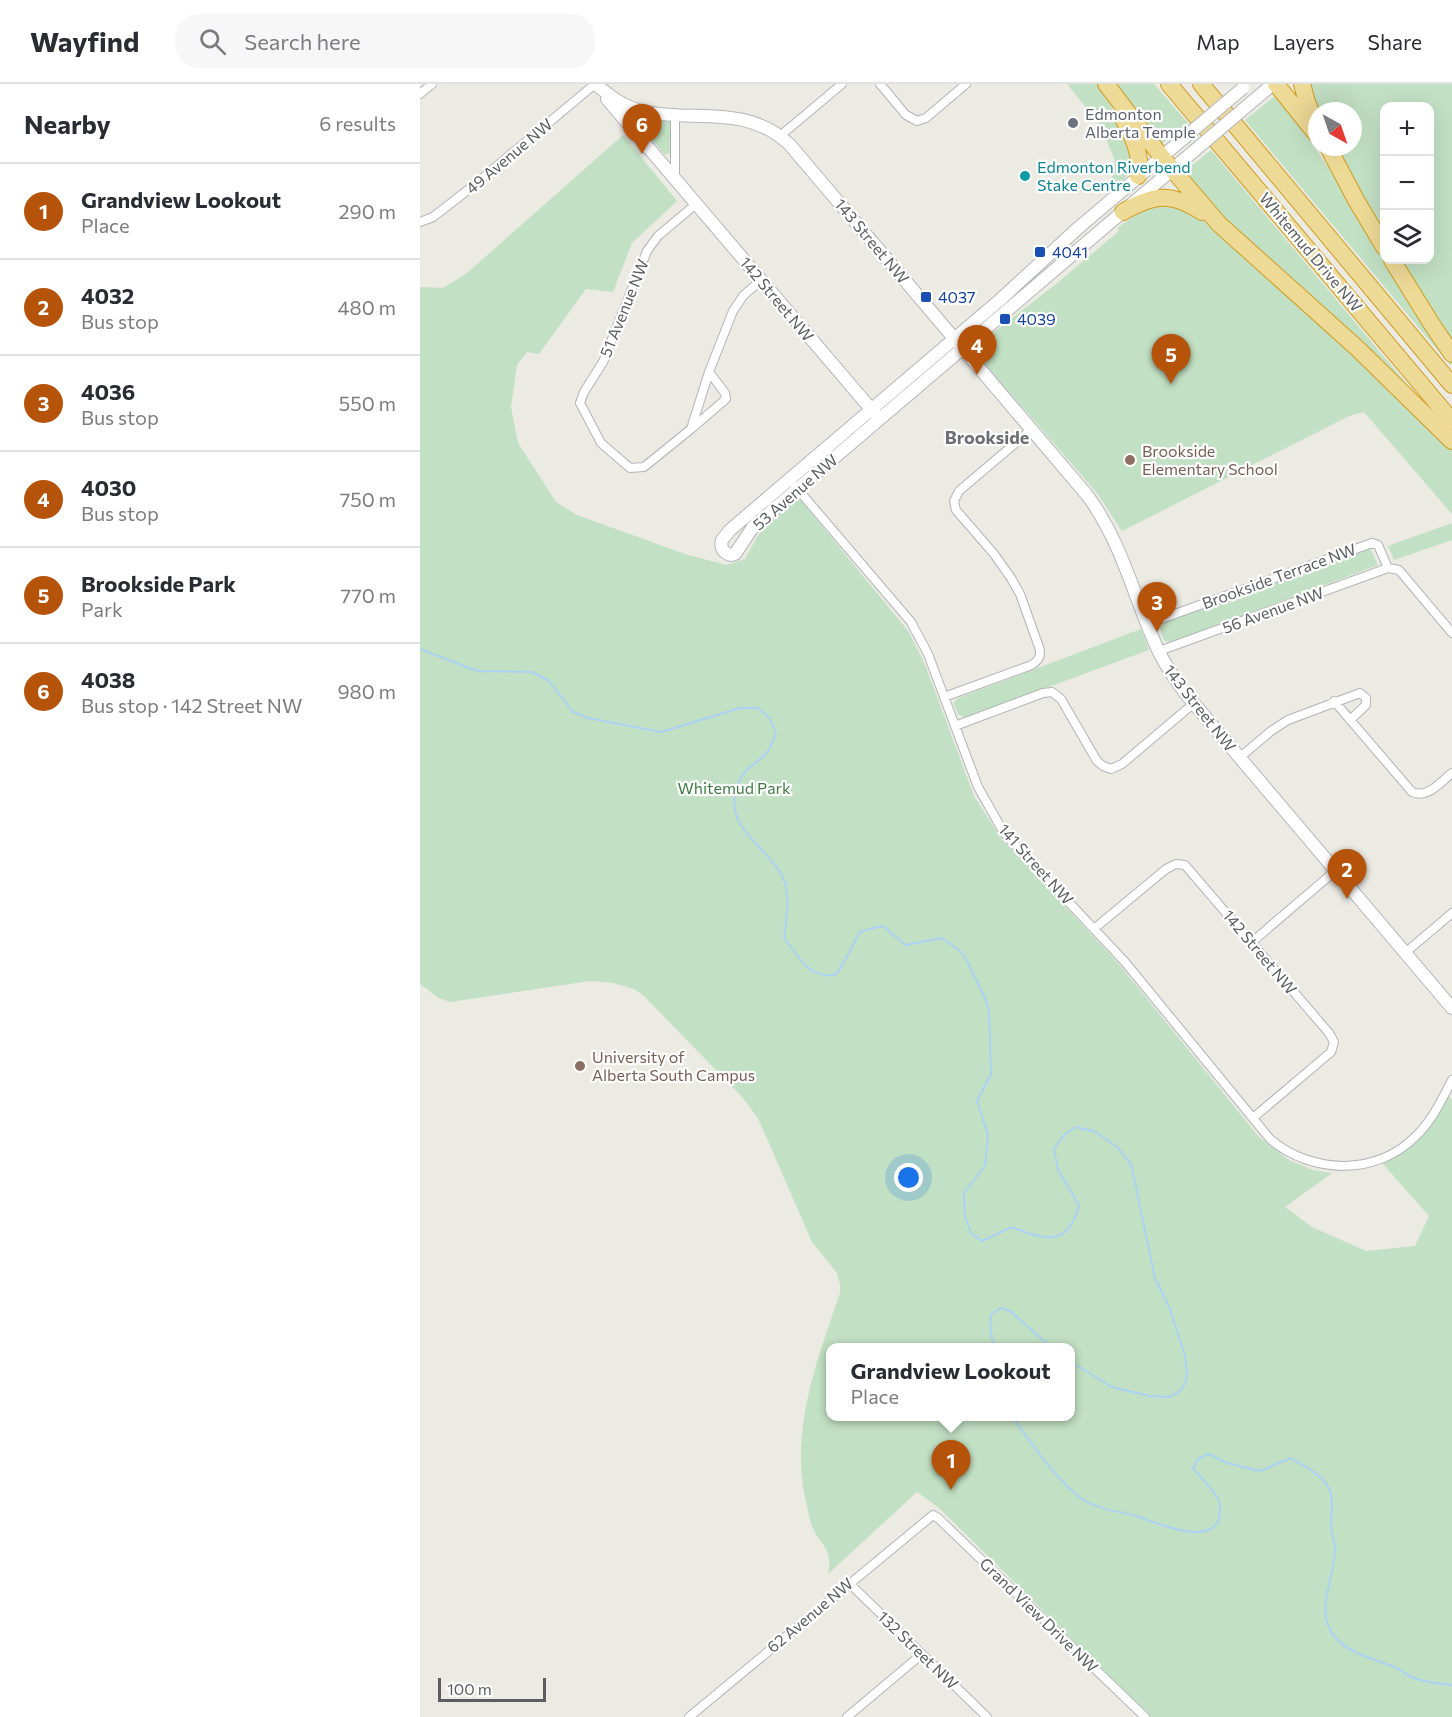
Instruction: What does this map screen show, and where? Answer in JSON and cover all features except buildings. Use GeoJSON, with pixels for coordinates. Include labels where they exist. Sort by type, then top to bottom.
{"type":"FeatureCollection","features":[{"type":"Feature","properties":{"kind":"highway","name":"Whitemud Drive NW"},"geometry":{"type":"LineString","coordinates":[[1170,84],[1452,421]]}},
{"type":"Feature","properties":{"kind":"highway","name":"Whitemud Drive NW"},"geometry":{"type":"LineString","coordinates":[[1201,84],[1452,386]]}},
{"type":"Feature","properties":{"kind":"highway"},"geometry":{"type":"LineString","coordinates":[[1274,84],[1308,124]]}},
{"type":"Feature","properties":{"kind":"highway"},"geometry":{"type":"LineString","coordinates":[[1302,84],[1308,104]]}},
{"type":"Feature","properties":{"kind":"highway"},"geometry":{"type":"LineString","coordinates":[[1107,85],[1172,170],[1219,224],[1357,348],[1452,441]]}},
{"type":"Feature","properties":{"kind":"highway"},"geometry":{"type":"LineString","coordinates":[[1107,85],[1131,135],[1140,163],[1138,176]]}},
{"type":"Feature","properties":{"kind":"highway"},"geometry":{"type":"LineString","coordinates":[[1333,156],[1380,240]]}},
{"type":"Feature","properties":{"kind":"highway"},"geometry":{"type":"LineString","coordinates":[[1123,212],[1152,198],[1176,198],[1219,224]]}},
{"type":"Feature","properties":{"kind":"highway"},"geometry":{"type":"LineString","coordinates":[[1394,264],[1452,354]]}},
{"type":"Feature","properties":{"kind":"street"},"geometry":{"type":"LineString","coordinates":[[420,94],[432,84]]}},
{"type":"Feature","properties":{"kind":"street","name":"143 Street NW"},"geometry":{"type":"LineString","coordinates":[[595,84],[616,100],[648,112],[737,118],[757,124],[780,136],[794,149],[1078,483],[1103,518],[1120,552],[1159,651],[1193,704],[1452,1008]]}},
{"type":"Feature","properties":{"kind":"street","name":"142 Street NW"},"geometry":{"type":"LineString","coordinates":[[595,84],[875,415]]}},
{"type":"Feature","properties":{"kind":"street","name":"49 Avenue NW"},"geometry":{"type":"LineString","coordinates":[[420,222],[433,217],[473,186],[595,84]]}},
{"type":"Feature","properties":{"kind":"street"},"geometry":{"type":"LineString","coordinates":[[780,136],[842,84]]}},
{"type":"Feature","properties":{"kind":"street"},"geometry":{"type":"LineString","coordinates":[[880,84],[906,115],[914,121],[926,118],[966,84]]}},
{"type":"Feature","properties":{"kind":"street","name":"53 Avenue NW"},"geometry":{"type":"LineString","coordinates":[[793,484],[753,527],[735,554],[724,552],[721,544],[724,536],[793,484],[959,344],[1123,212],[1274,84]]}},
{"type":"Feature","properties":{"kind":"street","name":"53 Avenue NW"},"geometry":{"type":"LineString","coordinates":[[959,344],[1138,176],[1245,86]]}},
{"type":"Feature","properties":{"kind":"street"},"geometry":{"type":"LineString","coordinates":[[675,115],[675,179]]}},
{"type":"Feature","properties":{"kind":"street","name":"51 Avenue NW"},"geometry":{"type":"LineString","coordinates":[[691,429],[644,467],[630,468],[601,443],[580,403],[584,392],[603,362],[647,251],[658,236],[696,204]]}},
{"type":"Feature","properties":{"kind":"street"},"geometry":{"type":"LineString","coordinates":[[691,429],[708,372],[736,306],[743,296],[761,280]]}},
{"type":"Feature","properties":{"kind":"street"},"geometry":{"type":"LineString","coordinates":[[691,429],[726,399],[725,393],[708,372]]}},
{"type":"Feature","properties":{"kind":"street"},"geometry":{"type":"LineString","coordinates":[[944,697],[1029,666],[1039,659],[1039,647],[1016,586],[1002,564],[956,510],[954,501],[958,490],[1032,429]]}},
{"type":"Feature","properties":{"kind":"street","name":"141 Street NW"},"geometry":{"type":"LineString","coordinates":[[793,484],[911,622],[928,654],[978,787],[999,824],[1018,849],[1125,962],[1268,1136],[1282,1148],[1305,1159],[1329,1166],[1366,1163],[1383,1158],[1416,1136],[1431,1119],[1452,1080]]}},
{"type":"Feature","properties":{"kind":"street","name":"Brookside Terrace NW"},"geometry":{"type":"LineString","coordinates":[[1147,624],[1372,543],[1377,544],[1388,568]]}},
{"type":"Feature","properties":{"kind":"street"},"geometry":{"type":"LineString","coordinates":[[1388,568],[1399,570],[1403,574],[1452,633]]}},
{"type":"Feature","properties":{"kind":"street","name":"56 Avenue NW"},"geometry":{"type":"LineString","coordinates":[[1159,651],[1388,568]]}},
{"type":"Feature","properties":{"kind":"street"},"geometry":{"type":"LineString","coordinates":[[955,726],[1043,693],[1052,692],[1061,699],[1097,761],[1111,769],[1122,764],[1193,704]]}},
{"type":"Feature","properties":{"kind":"street"},"geometry":{"type":"LineString","coordinates":[[1239,758],[1270,731],[1288,720],[1356,693],[1365,696],[1365,707],[1350,720]]}},
{"type":"Feature","properties":{"kind":"street"},"geometry":{"type":"LineString","coordinates":[[1334,701],[1407,787],[1420,794],[1431,790],[1452,773]]}},
{"type":"Feature","properties":{"kind":"street","name":"142 Street NW"},"geometry":{"type":"LineString","coordinates":[[1095,928],[1166,869],[1179,864],[1191,870],[1329,1033],[1333,1046],[1328,1056],[1253,1118]]}},
{"type":"Feature","properties":{"kind":"street"},"geometry":{"type":"LineString","coordinates":[[1252,942],[1335,871]]}},
{"type":"Feature","properties":{"kind":"street"},"geometry":{"type":"LineString","coordinates":[[1405,953],[1452,913]]}},
{"type":"Feature","properties":{"kind":"street","name":"62 Avenue NW"},"geometry":{"type":"LineString","coordinates":[[688,1717],[933,1515]]}},
{"type":"Feature","properties":{"kind":"street","name":"Grand View Drive NW"},"geometry":{"type":"LineString","coordinates":[[933,1515],[1145,1717]]}},
{"type":"Feature","properties":{"kind":"street","name":"132 Street NW"},"geometry":{"type":"LineString","coordinates":[[849,1583],[987,1717]]}},
{"type":"Feature","properties":{"kind":"street"},"geometry":{"type":"LineString","coordinates":[[847,1717],[922,1654]]}},
{"type":"Feature","properties":{"kind":"green space"},"geometry":{"type":"Polygon","coordinates":[[[1067,84],[1097,84],[1128,134],[1133,168],[1123,181],[1110,188],[1115,160],[1100,125],[1067,84]]]}},
{"type":"Feature","properties":{"kind":"green space"},"geometry":{"type":"Polygon","coordinates":[[[1114,84],[1154,84],[1188,123],[1160,145],[1114,84]]]}},
{"type":"Feature","properties":{"kind":"green space"},"geometry":{"type":"Polygon","coordinates":[[[1307,84],[1452,84],[1452,344],[1401,264],[1434,264],[1434,102],[1380,102],[1380,228],[1339,156],[1362,156],[1362,102],[1314,102],[1307,84]]]}},
{"type":"Feature","properties":{"kind":"green space"},"geometry":{"type":"Polygon","coordinates":[[[1276,95],[1308,138],[1308,156],[1320,156],[1346,194],[1380,249],[1380,264],[1387,264],[1452,363],[1450,365],[1245,120],[1276,95]]]}},
{"type":"Feature","properties":{"kind":"green space"},"geometry":{"type":"Polygon","coordinates":[[[642,117],[667,120],[670,123],[670,153],[665,155],[637,121],[642,117]]]}},
{"type":"Feature","properties":{"kind":"green space","name":"Whitemud Park"},"geometry":{"type":"Polygon","coordinates":[[[623,135],[677,201],[632,243],[613,292],[586,289],[539,354],[527,352],[517,365],[511,407],[518,443],[556,502],[577,515],[685,554],[726,565],[745,559],[773,513],[789,500],[798,497],[909,632],[926,667],[974,796],[1001,838],[1118,963],[1259,1137],[1289,1160],[1313,1170],[1332,1173],[1285,1207],[1312,1227],[1366,1251],[1415,1246],[1429,1216],[1382,1163],[1415,1141],[1449,1096],[1452,1100],[1452,1717],[1151,1717],[938,1507],[917,1492],[828,1574],[829,1557],[811,1523],[804,1492],[801,1462],[802,1437],[810,1388],[840,1293],[840,1284],[837,1273],[812,1242],[757,1117],[743,1098],[644,996],[634,989],[613,983],[590,981],[450,1002],[439,998],[420,984],[420,287],[443,288],[467,273],[623,135]]]}},
{"type":"Feature","properties":{"kind":"green space"},"geometry":{"type":"Polygon","coordinates":[[[1211,150],[1421,401],[1235,230],[1183,173],[1211,150]]]}},
{"type":"Feature","properties":{"kind":"green space"},"geometry":{"type":"Polygon","coordinates":[[[1160,204],[1190,209],[1303,306],[1386,382],[1452,451],[1452,514],[1364,412],[1349,416],[1122,531],[1097,493],[979,357],[977,345],[1055,285],[1119,231],[1118,228],[1123,224],[1160,204]]]}},
{"type":"Feature","properties":{"kind":"green space"},"geometry":{"type":"Polygon","coordinates":[[[1452,523],[1452,540],[1394,560],[1388,546],[1452,523]]]}},
{"type":"Feature","properties":{"kind":"green space"},"geometry":{"type":"Polygon","coordinates":[[[1370,548],[1378,565],[1172,642],[1164,641],[1160,628],[1165,622],[1370,548]]]}},
{"type":"Feature","properties":{"kind":"green space"},"geometry":{"type":"Polygon","coordinates":[[[1141,629],[1149,650],[964,718],[958,714],[953,703],[958,698],[1141,629]]]}},
{"type":"Feature","properties":{"kind":"waterway"},"geometry":{"type":"LineString","coordinates":[[420,649],[477,671],[532,672],[549,681],[573,712],[588,718],[661,732],[740,708],[758,708],[770,718],[776,734],[768,751],[742,776],[736,789],[734,804],[743,829],[771,860],[785,883],[787,917],[784,938],[794,952],[811,970],[826,975],[835,975],[861,931],[883,926],[905,945],[942,938],[959,950],[967,961],[985,998],[989,1011],[991,1074],[977,1101],[988,1135],[985,1166],[964,1193],[965,1217],[971,1233],[982,1241],[1012,1227],[1045,1237],[1054,1237],[1069,1228],[1075,1219],[1079,1205],[1058,1170],[1054,1149],[1064,1135],[1076,1127],[1096,1132],[1118,1148],[1131,1164],[1155,1278],[1170,1309],[1185,1356],[1187,1374],[1185,1384],[1179,1392],[1169,1397],[1150,1396],[1112,1387],[1075,1364]]}},
{"type":"Feature","properties":{"kind":"waterway"},"geometry":{"type":"LineString","coordinates":[[994,1343],[990,1328],[991,1314],[1001,1308],[1010,1311],[1046,1343]]}},
{"type":"Feature","properties":{"kind":"waterway"},"geometry":{"type":"LineString","coordinates":[[1016,1421],[1057,1475],[1087,1502],[1168,1527],[1193,1532],[1213,1527],[1219,1519],[1220,1512],[1217,1497],[1193,1468],[1198,1459],[1209,1454],[1227,1463],[1260,1471],[1291,1458],[1320,1477],[1331,1494],[1331,1529],[1335,1549],[1325,1606],[1329,1627],[1335,1637],[1340,1643],[1354,1651],[1413,1677],[1452,1685]]}},
{"type":"Feature","properties":{"kind":"place","name":"Edmonton Alberta Temple"},"geometry":{"type":"Point","coordinates":[1073,123]}},
{"type":"Feature","properties":{"kind":"place","name":"4038"},"geometry":{"type":"Point","coordinates":[642,154]}},
{"type":"Feature","properties":{"kind":"place","name":"Edmonton Riverbend Stake Centre"},"geometry":{"type":"Point","coordinates":[1025,176]}},
{"type":"Feature","properties":{"kind":"place","name":"4041"},"geometry":{"type":"Point","coordinates":[1040,252]}},
{"type":"Feature","properties":{"kind":"place","name":"4037"},"geometry":{"type":"Point","coordinates":[926,297]}},
{"type":"Feature","properties":{"kind":"place","name":"4039"},"geometry":{"type":"Point","coordinates":[1005,319]}},
{"type":"Feature","properties":{"kind":"place","name":"4030"},"geometry":{"type":"Point","coordinates":[977,375]}},
{"type":"Feature","properties":{"kind":"place","name":"Brookside Park"},"geometry":{"type":"Point","coordinates":[1171,384]}},
{"type":"Feature","properties":{"kind":"place","name":"Brookside Elementary School"},"geometry":{"type":"Point","coordinates":[1130,460]}},
{"type":"Feature","properties":{"kind":"place","name":"4036"},"geometry":{"type":"Point","coordinates":[1157,632]}},
{"type":"Feature","properties":{"kind":"place","name":"4032"},"geometry":{"type":"Point","coordinates":[1347,899]}},
{"type":"Feature","properties":{"kind":"place","name":"University of Alberta South Campus"},"geometry":{"type":"Point","coordinates":[580,1066]}},
{"type":"Feature","properties":{"kind":"place","name":"Grandview Lookout"},"geometry":{"type":"Point","coordinates":[951,1490]}},
{"type":"Feature","properties":{"kind":"district","name":"Brookside"},"geometry":{"type":"Point","coordinates":[987,438]}}]}
